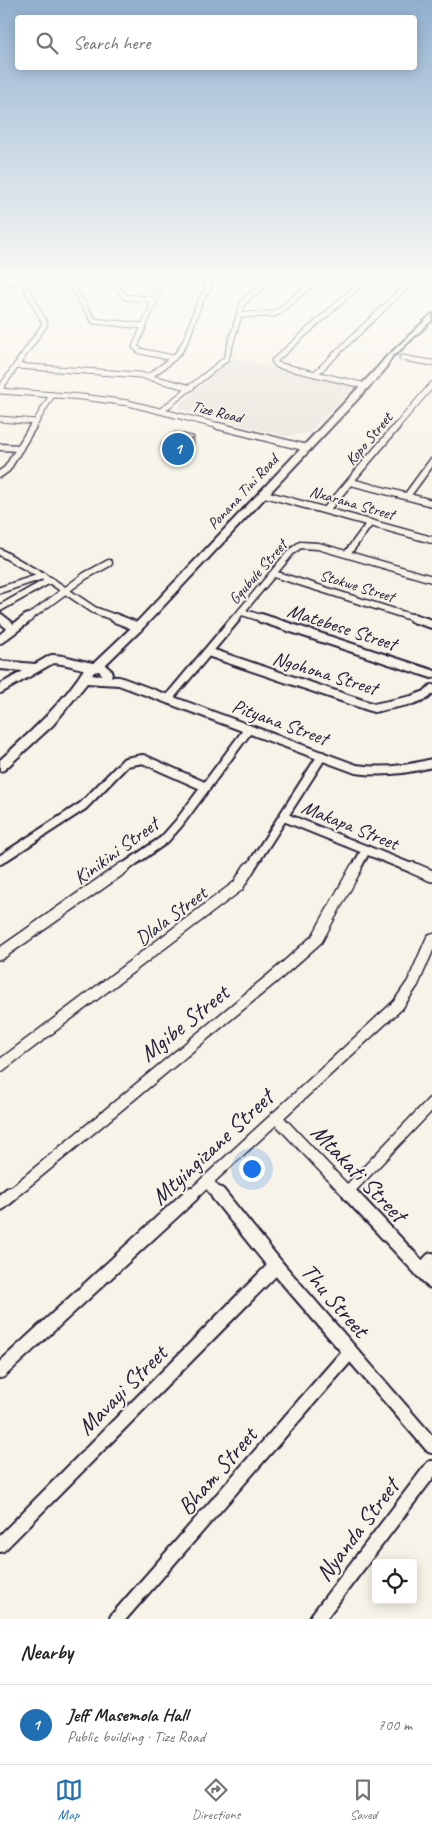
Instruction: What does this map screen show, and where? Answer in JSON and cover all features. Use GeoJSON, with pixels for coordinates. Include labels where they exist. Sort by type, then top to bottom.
{"type":"FeatureCollection","features":[{"type":"Feature","properties":{"kind":"street"},"geometry":{"type":"LineString","coordinates":[[0,390],[25,354]]}},
{"type":"Feature","properties":{"kind":"street"},"geometry":{"type":"LineString","coordinates":[[156,354],[172,358]]}},
{"type":"Feature","properties":{"kind":"street"},"geometry":{"type":"LineString","coordinates":[[148,377],[176,354]]}},
{"type":"Feature","properties":{"kind":"street"},"geometry":{"type":"LineString","coordinates":[[161,411],[191,388],[229,354]]}},
{"type":"Feature","properties":{"kind":"street"},"geometry":{"type":"LineString","coordinates":[[281,354],[274,363],[277,365],[366,386]]}},
{"type":"Feature","properties":{"kind":"street"},"geometry":{"type":"LineString","coordinates":[[314,374],[336,354]]}},
{"type":"Feature","properties":{"kind":"street"},"geometry":{"type":"LineString","coordinates":[[398,356],[432,363]]}},
{"type":"Feature","properties":{"kind":"street","name":"Ponana Tini Road"},"geometry":{"type":"LineString","coordinates":[[0,767],[34,738],[62,708],[91,671],[129,637],[380,370],[398,356]]}},
{"type":"Feature","properties":{"kind":"street"},"geometry":{"type":"LineString","coordinates":[[16,366],[148,377],[191,388]]}},
{"type":"Feature","properties":{"kind":"street","name":"Kopo Street"},"geometry":{"type":"LineString","coordinates":[[326,510],[431,387]]}},
{"type":"Feature","properties":{"kind":"street","name":"Tize Road"},"geometry":{"type":"LineString","coordinates":[[0,390],[112,401],[161,411],[307,448]]}},
{"type":"Feature","properties":{"kind":"street"},"geometry":{"type":"LineString","coordinates":[[0,474],[7,469],[52,395]]}},
{"type":"Feature","properties":{"kind":"street"},"geometry":{"type":"LineString","coordinates":[[0,419],[36,422]]}},
{"type":"Feature","properties":{"kind":"street"},"geometry":{"type":"LineString","coordinates":[[0,447],[20,448]]}},
{"type":"Feature","properties":{"kind":"street"},"geometry":{"type":"LineString","coordinates":[[407,496],[429,470],[432,462]]}},
{"type":"Feature","properties":{"kind":"street"},"geometry":{"type":"LineString","coordinates":[[351,482],[432,503]]}},
{"type":"Feature","properties":{"kind":"street","name":"Nxarana Street"},"geometry":{"type":"LineString","coordinates":[[265,494],[432,540]]}},
{"type":"Feature","properties":{"kind":"street"},"geometry":{"type":"LineString","coordinates":[[347,554],[370,523]]}},
{"type":"Feature","properties":{"kind":"street","name":"Gqubule Street"},"geometry":{"type":"LineString","coordinates":[[168,699],[300,545],[310,544],[432,579]]}},
{"type":"Feature","properties":{"kind":"street"},"geometry":{"type":"LineString","coordinates":[[0,552],[46,578],[101,614],[138,627]]}},
{"type":"Feature","properties":{"kind":"street"},"geometry":{"type":"LineString","coordinates":[[0,639],[64,590],[98,567],[109,563]]}},
{"type":"Feature","properties":{"kind":"street","name":"Stokwe Street"},"geometry":{"type":"LineString","coordinates":[[274,574],[432,624]]}},
{"type":"Feature","properties":{"kind":"street"},"geometry":{"type":"LineString","coordinates":[[0,590],[46,578]]}},
{"type":"Feature","properties":{"kind":"street"},"geometry":{"type":"LineString","coordinates":[[0,608],[46,578]]}},
{"type":"Feature","properties":{"kind":"street","name":"Matebese Street"},"geometry":{"type":"LineString","coordinates":[[242,612],[432,674]]}},
{"type":"Feature","properties":{"kind":"street"},"geometry":{"type":"LineString","coordinates":[[0,618],[9,625]]}},
{"type":"Feature","properties":{"kind":"street","name":"Ponana Tini Road"},"geometry":{"type":"LineString","coordinates":[[62,708],[103,676],[129,637]]}},
{"type":"Feature","properties":{"kind":"street","name":"Ngohona Street"},"geometry":{"type":"LineString","coordinates":[[208,652],[374,708],[412,700],[426,695],[432,689]]}},
{"type":"Feature","properties":{"kind":"street"},"geometry":{"type":"LineString","coordinates":[[0,689],[49,660],[57,659],[91,671],[91,680],[103,676]]}},
{"type":"Feature","properties":{"kind":"street"},"geometry":{"type":"LineString","coordinates":[[0,665],[35,668]]}},
{"type":"Feature","properties":{"kind":"street","name":"Pityana Street"},"geometry":{"type":"LineString","coordinates":[[103,676],[356,769],[384,773],[402,771],[432,763]]}},
{"type":"Feature","properties":{"kind":"street","name":"Kinikini Street"},"geometry":{"type":"LineString","coordinates":[[0,954],[153,850],[173,832],[248,730]]}},
{"type":"Feature","properties":{"kind":"street","name":"Dlala Street"},"geometry":{"type":"LineString","coordinates":[[0,1066],[232,892],[243,880],[322,756]]}},
{"type":"Feature","properties":{"kind":"street"},"geometry":{"type":"LineString","coordinates":[[0,860],[84,806],[121,765],[126,762],[142,759],[206,787]]}},
{"type":"Feature","properties":{"kind":"street","name":"Makapa Street"},"geometry":{"type":"LineString","coordinates":[[284,817],[432,876]]}},
{"type":"Feature","properties":{"kind":"street","name":"Mgibe Street"},"geometry":{"type":"LineString","coordinates":[[0,1203],[317,939],[331,917],[366,850]]}},
{"type":"Feature","properties":{"kind":"street","name":"Mtyingizane Street"},"geometry":{"type":"LineString","coordinates":[[0,1371],[398,1005],[413,983],[432,939]]}},
{"type":"Feature","properties":{"kind":"street"},"geometry":{"type":"LineString","coordinates":[[348,1191],[432,1103]]}},
{"type":"Feature","properties":{"kind":"street","name":"Mtakati Street"},"geometry":{"type":"LineString","coordinates":[[276,1117],[432,1281]]}},
{"type":"Feature","properties":{"kind":"street","name":"Thu Street"},"geometry":{"type":"LineString","coordinates":[[207,1181],[276,1266],[432,1446]]}},
{"type":"Feature","properties":{"kind":"street"},"geometry":{"type":"LineString","coordinates":[[422,1271],[432,1260]]}},
{"type":"Feature","properties":{"kind":"street","name":"Mavayi Street"},"geometry":{"type":"LineString","coordinates":[[0,1545],[276,1266]]}},
{"type":"Feature","properties":{"kind":"street","name":"Bham Street"},"geometry":{"type":"LineString","coordinates":[[117,1619],[350,1352]]}},
{"type":"Feature","properties":{"kind":"street","name":"Nyanda Street"},"geometry":{"type":"LineString","coordinates":[[317,1619],[432,1468]]}},
{"type":"Feature","properties":{"kind":"shaded area"},"geometry":{"type":"Polygon","coordinates":[[[233,358],[352,385],[353,388],[308,433],[285,436],[178,409],[180,403],[233,358]]]}},
{"type":"Feature","properties":{"kind":"building"},"geometry":{"type":"Polygon","coordinates":[[[175,432],[194,436],[180,449],[161,444],[175,432]]]}},
{"type":"Feature","properties":{"kind":"place","name":"Jeff Masemola Hall"},"geometry":{"type":"Point","coordinates":[178,449]}}]}
